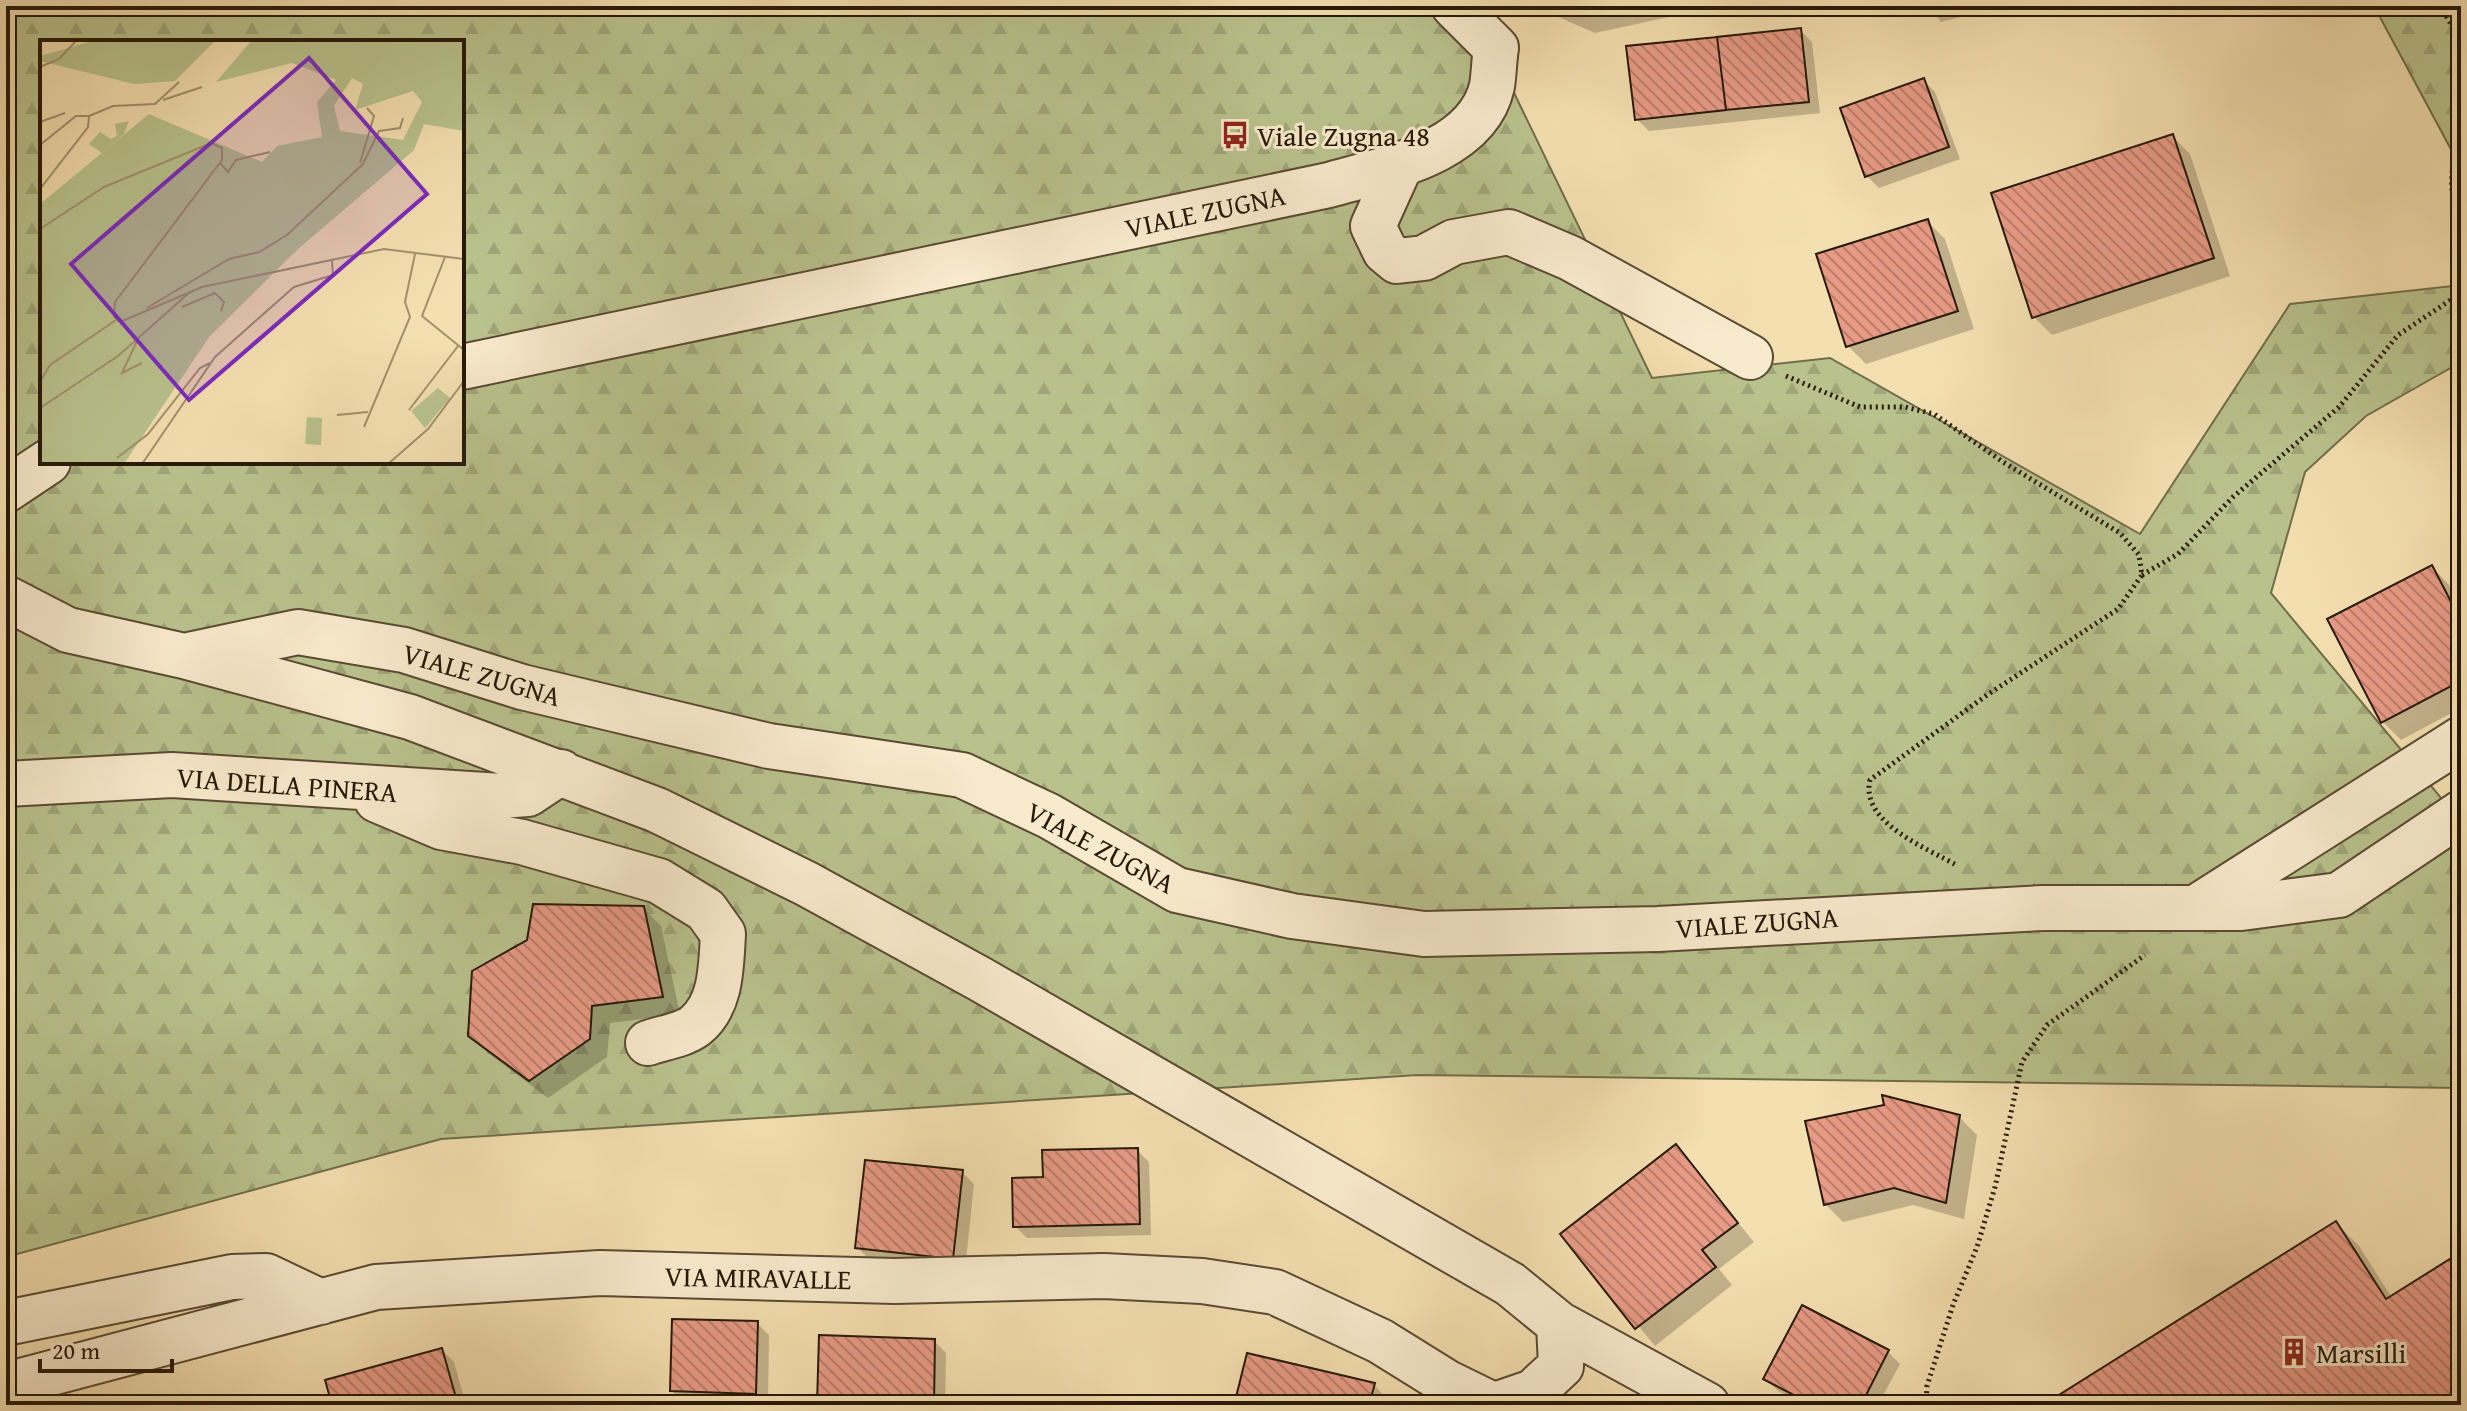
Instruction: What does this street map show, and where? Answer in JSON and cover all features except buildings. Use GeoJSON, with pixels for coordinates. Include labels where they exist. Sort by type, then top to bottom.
{"type":"FeatureCollection","features":[{"type":"Feature","properties":{"kind":"street","name":"VIALE ZUGNA"},"geometry":{"type":"LineString","coordinates":[[464,367],[1313,188],[1429,155],[1469,126],[1491,88],[1496,48],[1454,6]]}},
{"type":"Feature","properties":{"kind":"street"},"geometry":{"type":"LineString","coordinates":[[1401,164],[1373,226],[1385,251],[1397,261],[1424,258],[1454,242],[1509,232],[1570,258],[1750,357]]}},
{"type":"Feature","properties":{"kind":"street"},"geometry":{"type":"LineString","coordinates":[[6,490],[45,464]]}},
{"type":"Feature","properties":{"kind":"street","name":"VIALE ZUGNA"},"geometry":{"type":"LineString","coordinates":[[6,598],[68,630],[184,656],[410,717],[657,810],[807,884],[980,979],[1510,1284],[1559,1324],[1707,1405]]}},
{"type":"Feature","properties":{"kind":"street","name":"VIALE ZUGNA"},"geometry":{"type":"LineString","coordinates":[[184,656],[298,632],[404,650],[522,687],[769,746],[962,775],[1049,816],[1177,890],[1292,916],[1424,934],[1658,929],[1878,914],[2042,908],[2241,908],[2339,895],[2461,813]]}},
{"type":"Feature","properties":{"kind":"street"},"geometry":{"type":"LineString","coordinates":[[2195,908],[2247,878],[2461,739]]}},
{"type":"Feature","properties":{"kind":"street","name":"VIA DELLA PINERA"},"geometry":{"type":"LineString","coordinates":[[6,784],[172,775],[316,783],[352,789],[528,794],[561,772]]}},
{"type":"Feature","properties":{"kind":"street"},"geometry":{"type":"LineString","coordinates":[[352,789],[441,827],[522,842],[659,881],[706,910],[723,934],[712,1007],[694,1027],[648,1043]]}},
{"type":"Feature","properties":{"kind":"street","name":"VIA MIRAVALLE"},"geometry":{"type":"LineString","coordinates":[[6,1385],[376,1287],[600,1273],[895,1281],[1104,1276],[1202,1281],[1275,1292],[1380,1341],[1446,1382],[1494,1405],[1533,1392],[1561,1366],[1559,1324]]}},
{"type":"Feature","properties":{"kind":"street"},"geometry":{"type":"LineString","coordinates":[[6,1323],[232,1277],[266,1276],[321,1302]]}},
{"type":"Feature","properties":{"kind":"path"},"geometry":{"type":"LineString","coordinates":[[2440,6],[2461,41]]}},
{"type":"Feature","properties":{"kind":"path"},"geometry":{"type":"LineString","coordinates":[[2461,142],[2451,172],[2454,206],[2461,220]]}},
{"type":"Feature","properties":{"kind":"path"},"geometry":{"type":"LineString","coordinates":[[1969,873],[1903,834],[1875,812],[1867,793],[1870,780],[1987,695],[2118,609],[2142,575],[2178,554],[2233,497],[2339,407],[2398,335],[2461,293]]}},
{"type":"Feature","properties":{"kind":"path"},"geometry":{"type":"LineString","coordinates":[[1750,357],[1810,389],[1860,407],[1905,407],[1934,414],[2003,462],[2120,533],[2139,555],[2142,575]]}},
{"type":"Feature","properties":{"kind":"path"},"geometry":{"type":"LineString","coordinates":[[1926,1405],[1936,1359],[1977,1247],[1995,1187],[2022,1062],[2047,1025],[2146,954]]}},
{"type":"Feature","properties":{"kind":"green space"},"geometry":{"type":"Polygon","coordinates":[[[6,6],[1472,6],[1652,378],[1830,358],[2140,534],[2290,304],[2461,285],[2461,362],[2366,416],[2305,472],[2271,593],[2461,822],[2461,1088],[1417,1075],[441,1139],[6,1257],[6,6]]]}},
{"type":"Feature","properties":{"kind":"green space"},"geometry":{"type":"Polygon","coordinates":[[[2374,6],[2461,6],[2461,168],[2374,6]]]}},
{"type":"Feature","properties":{"kind":"place","name":"Viale Zugna 48"},"geometry":{"type":"Point","coordinates":[1235,135]}},
{"type":"Feature","properties":{"kind":"place","name":"Marsilli"},"geometry":{"type":"Point","coordinates":[2294,1352]}}]}
